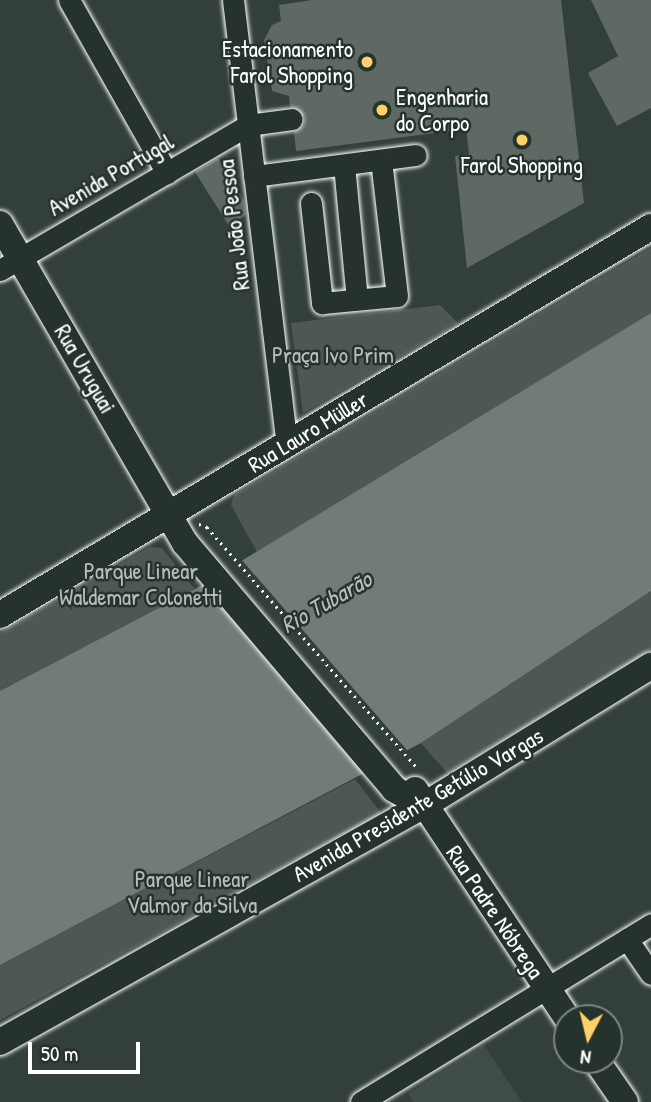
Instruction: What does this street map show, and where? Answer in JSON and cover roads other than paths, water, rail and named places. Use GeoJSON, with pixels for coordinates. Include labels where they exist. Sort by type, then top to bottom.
{"type":"FeatureCollection","features":[{"type":"Feature","properties":{"kind":"main road","name":"Rua Uruguai"},"geometry":{"type":"LineString","coordinates":[[0,224],[10,264],[169,515],[197,534]]}},
{"type":"Feature","properties":{"kind":"main road","name":"Rua Lauro Müller"},"geometry":{"type":"LineString","coordinates":[[0,615],[651,227]]}},
{"type":"Feature","properties":{"kind":"main road","name":"Rua Padre Nóbrega"},"geometry":{"type":"LineString","coordinates":[[197,534],[408,780],[558,1004]]}},
{"type":"Feature","properties":{"kind":"main road","name":"Avenida Presidente Getúlio Vargas"},"geometry":{"type":"LineString","coordinates":[[0,1042],[423,806],[651,666]]}},
{"type":"Feature","properties":{"kind":"main road"},"geometry":{"type":"LineString","coordinates":[[606,1074],[625,1102]]}},
{"type":"Feature","properties":{"kind":"street"},"geometry":{"type":"LineString","coordinates":[[69,0],[167,173]]}},
{"type":"Feature","properties":{"kind":"street","name":"Rua João Pessoa"},"geometry":{"type":"LineString","coordinates":[[233,0],[287,444]]}},
{"type":"Feature","properties":{"kind":"street"},"geometry":{"type":"LineString","coordinates":[[248,125],[293,125]]}},
{"type":"Feature","properties":{"kind":"street","name":"Avenida Portugal"},"geometry":{"type":"LineString","coordinates":[[10,264],[248,125]]}},
{"type":"Feature","properties":{"kind":"street"},"geometry":{"type":"LineString","coordinates":[[254,176],[416,155]]}},
{"type":"Feature","properties":{"kind":"street"},"geometry":{"type":"LineString","coordinates":[[311,203],[322,303],[397,296],[381,160]]}},
{"type":"Feature","properties":{"kind":"street"},"geometry":{"type":"LineString","coordinates":[[344,165],[357,299]]}},
{"type":"Feature","properties":{"kind":"street"},"geometry":{"type":"LineString","coordinates":[[361,1102],[651,924]]}},
{"type":"Feature","properties":{"kind":"street"},"geometry":{"type":"LineString","coordinates":[[627,939],[651,974]]}},
{"type":"Feature","properties":{"kind":"water","name":"Rio Tubarão"},"geometry":{"type":"Polygon","coordinates":[[[651,313],[651,591],[421,743],[0,965],[0,691],[195,589],[651,313]]]}},
{"type":"Feature","properties":{"kind":"place","name":"Estacionamento Farol Shopping"},"geometry":{"type":"Point","coordinates":[367,62]}},
{"type":"Feature","properties":{"kind":"place","name":"Engenharia do Corpo"},"geometry":{"type":"Point","coordinates":[382,110]}},
{"type":"Feature","properties":{"kind":"place","name":"Farol Shopping"},"geometry":{"type":"Point","coordinates":[522,140]}},
{"type":"Feature","properties":{"kind":"park label","name":"Praça Ivo Prim"},"geometry":{"type":"Point","coordinates":[333,355]}},
{"type":"Feature","properties":{"kind":"park label","name":"Parque Linear Waldemar Colonetti"},"geometry":{"type":"Point","coordinates":[141,584]}},
{"type":"Feature","properties":{"kind":"park label","name":"Parque Linear Valmor da Silva"},"geometry":{"type":"Point","coordinates":[192,892]}}]}
